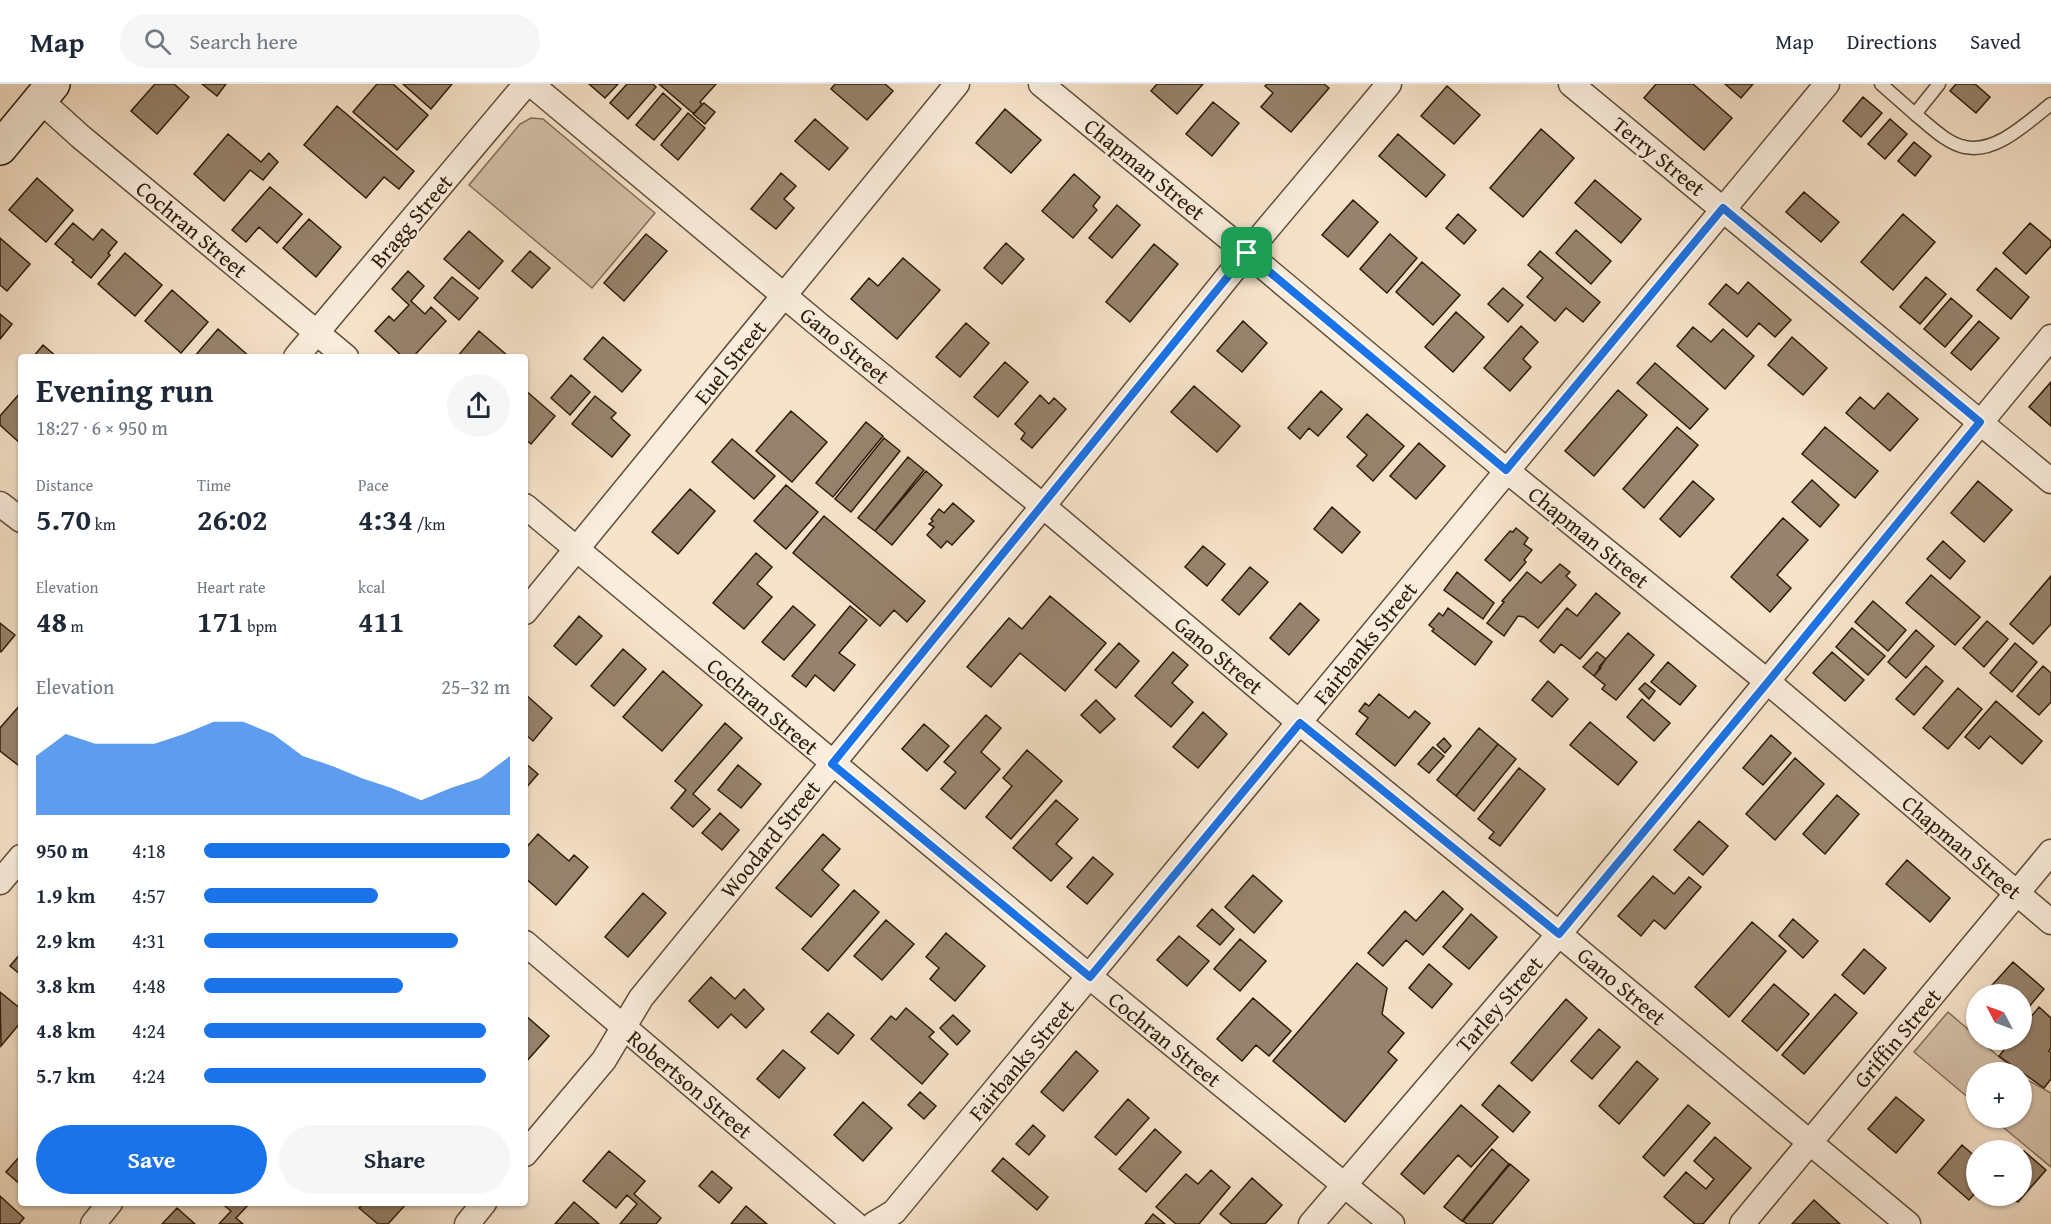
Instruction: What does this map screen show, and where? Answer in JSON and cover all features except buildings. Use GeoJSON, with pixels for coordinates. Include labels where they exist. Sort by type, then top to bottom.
{"type":"FeatureCollection","features":[{"type":"Feature","properties":{"kind":"main road"},"geometry":{"type":"LineString","coordinates":[[0,148],[47,92]]}},
{"type":"Feature","properties":{"kind":"street","name":"Bragg Street"},"geometry":{"type":"LineString","coordinates":[[298,354],[526,84]]}},
{"type":"Feature","properties":{"kind":"street","name":"Gano Street"},"geometry":{"type":"LineString","coordinates":[[531,84],[1043,506],[1300,723],[1559,934],[1908,1224]]}},
{"type":"Feature","properties":{"kind":"street","name":"Euel Street"},"geometry":{"type":"LineString","coordinates":[[528,608],[957,84]]}},
{"type":"Feature","properties":{"kind":"street","name":"Chapman Street"},"geometry":{"type":"LineString","coordinates":[[1041,84],[1506,470],[1768,682],[2051,922]]}},
{"type":"Feature","properties":{"kind":"street","name":"Woodard Street"},"geometry":{"type":"LineString","coordinates":[[528,1151],[604,1060],[641,998],[1247,253],[1389,84]]}},
{"type":"Feature","properties":{"kind":"street","name":"Terry Street"},"geometry":{"type":"LineString","coordinates":[[1571,84],[2051,481]]}},
{"type":"Feature","properties":{"kind":"street","name":"Fairbanks Street"},"geometry":{"type":"LineString","coordinates":[[874,1224],[894,1212],[1827,84]]}},
{"type":"Feature","properties":{"kind":"street","name":"Cochran Street"},"geometry":{"type":"LineString","coordinates":[[47,92],[81,137],[342,354]]}},
{"type":"Feature","properties":{"kind":"street","name":"Tarley Street"},"geometry":{"type":"LineString","coordinates":[[1311,1224],[1559,934],[2051,337]]}},
{"type":"Feature","properties":{"kind":"street"},"geometry":{"type":"LineString","coordinates":[[0,504],[18,518]]}},
{"type":"Feature","properties":{"kind":"street","name":"Cochran Street"},"geometry":{"type":"LineString","coordinates":[[528,509],[832,764],[1392,1224]]}},
{"type":"Feature","properties":{"kind":"street","name":"Griffin Street"},"geometry":{"type":"LineString","coordinates":[[1742,1224],[2051,852]]}},
{"type":"Feature","properties":{"kind":"street"},"geometry":{"type":"LineString","coordinates":[[0,882],[18,861]]}},
{"type":"Feature","properties":{"kind":"street","name":"Robertson Street"},"geometry":{"type":"LineString","coordinates":[[528,946],[855,1224]]}},
{"type":"Feature","properties":{"kind":"street"},"geometry":{"type":"LineString","coordinates":[[93,1224],[108,1206]]}},
{"type":"Feature","properties":{"kind":"street"},"geometry":{"type":"LineString","coordinates":[[467,1224],[482,1206]]}},
{"type":"Feature","properties":{"kind":"lane"},"geometry":{"type":"LineString","coordinates":[[1881,84],[1948,140],[1964,147],[1978,148],[2007,138],[2051,104]]}},
{"type":"Feature","properties":{"kind":"lane"},"geometry":{"type":"LineString","coordinates":[[1915,114],[1939,84]]}},
{"type":"Feature","properties":{"kind":"shaded area"},"geometry":{"type":"Polygon","coordinates":[[[531,118],[543,119],[655,213],[592,288],[469,185],[520,124],[531,118]]]}},
{"type":"Feature","properties":{"kind":"shaded area"},"geometry":{"type":"Polygon","coordinates":[[[1948,1012],[1966,1028],[1966,1050],[1991,1050],[2005,1062],[1966,1062],[1966,1096],[1914,1052],[1948,1012]]]}},
{"type":"Feature","properties":{"kind":"shaded area"},"geometry":{"type":"Polygon","coordinates":[[[2032,1083],[2051,1093],[2051,1167],[2032,1151],[2032,1140],[2018,1140],[2004,1128],[2032,1128],[2032,1083]]]}},
{"type":"Feature","properties":{"kind":"route"},"geometry":{"type":"LineString","coordinates":[[1723,208],[1980,422],[1559,934],[1300,723],[1090,977],[832,764],[1247,253],[1506,470],[1723,208]]}}]}
